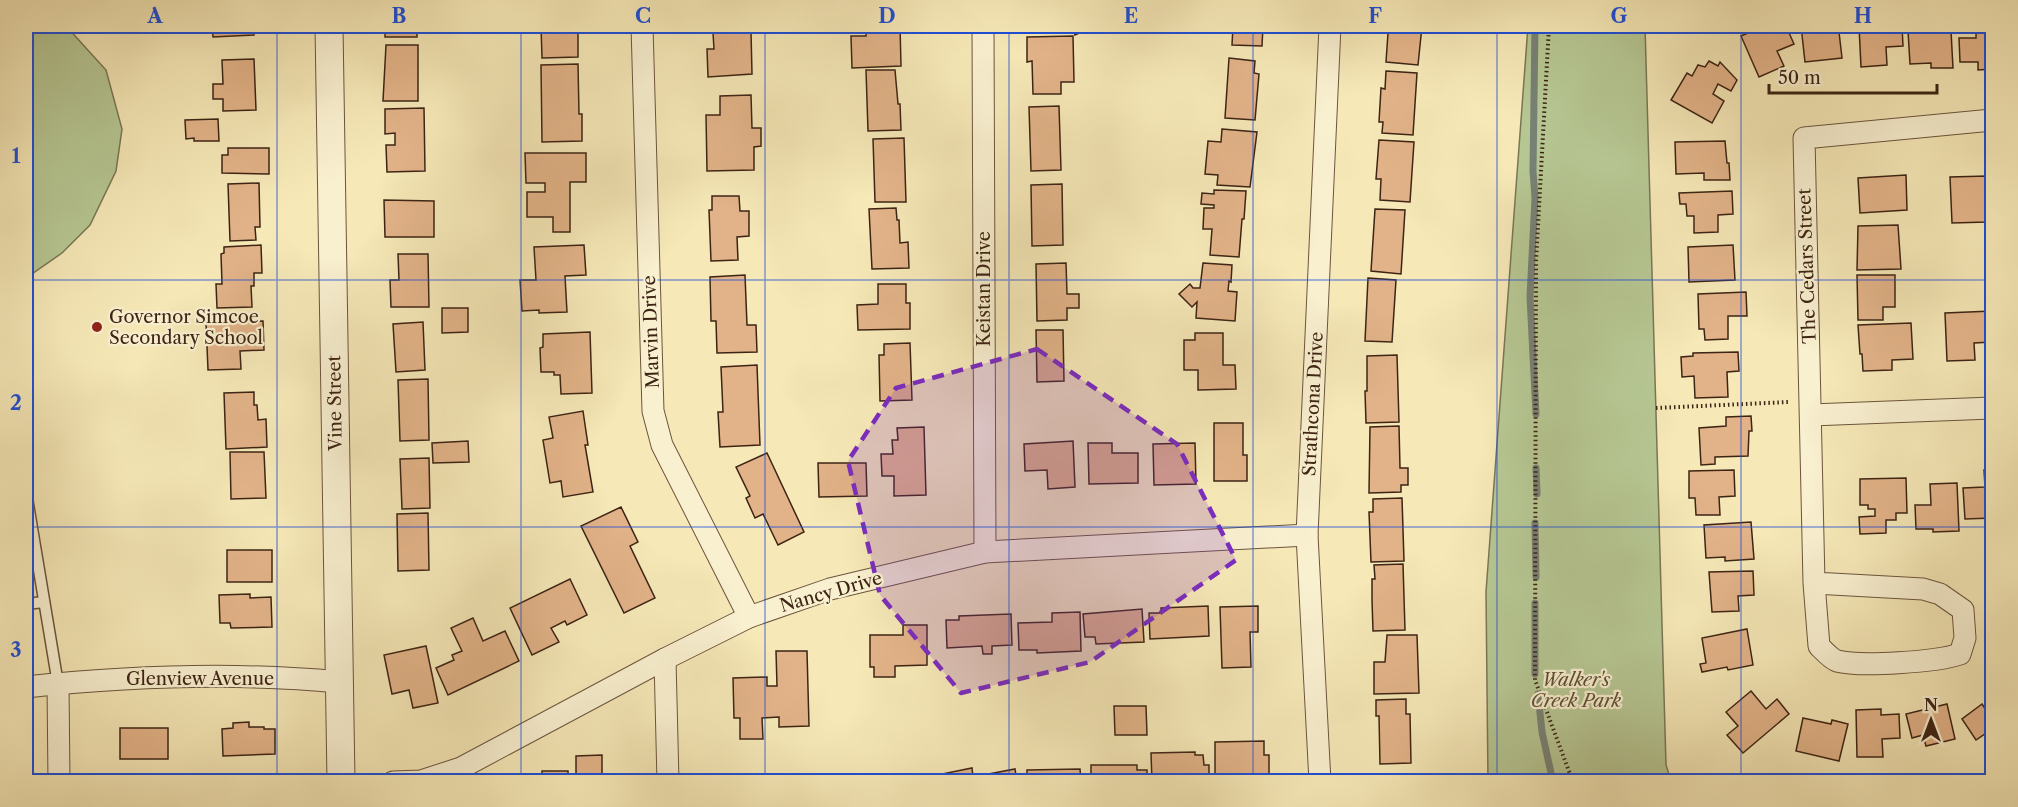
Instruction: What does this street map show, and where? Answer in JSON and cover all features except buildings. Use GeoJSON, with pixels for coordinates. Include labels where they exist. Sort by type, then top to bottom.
{"type":"FeatureCollection","features":[{"type":"Feature","properties":{"kind":"street","name":"Vine Street"},"geometry":{"type":"LineString","coordinates":[[329,26],[341,782]]}},
{"type":"Feature","properties":{"kind":"street","name":"Marvin Drive"},"geometry":{"type":"LineString","coordinates":[[642,26],[653,411],[662,445],[749,617]]}},
{"type":"Feature","properties":{"kind":"street","name":"Keistan Drive"},"geometry":{"type":"LineString","coordinates":[[983,26],[985,552]]}},
{"type":"Feature","properties":{"kind":"street","name":"Strathcona Drive"},"geometry":{"type":"LineString","coordinates":[[1320,782],[1307,535],[1330,26]]}},
{"type":"Feature","properties":{"kind":"street","name":"The Cedars Street"},"geometry":{"type":"LineString","coordinates":[[1814,583],[1923,588],[1940,594],[1963,610],[1965,638],[1960,654],[1946,659],[1860,664],[1835,660],[1819,646],[1814,583],[1804,138],[1992,120]]}},
{"type":"Feature","properties":{"kind":"street"},"geometry":{"type":"LineString","coordinates":[[1811,408],[1992,408]]}},
{"type":"Feature","properties":{"kind":"street","name":"Nancy Drive"},"geometry":{"type":"LineString","coordinates":[[393,782],[421,781],[461,768],[665,659],[749,617],[830,589],[985,552],[1307,535]]}},
{"type":"Feature","properties":{"kind":"street"},"geometry":{"type":"LineString","coordinates":[[665,659],[668,782]]}},
{"type":"Feature","properties":{"kind":"street","name":"Glenview Avenue"},"geometry":{"type":"LineString","coordinates":[[26,687],[180,675],[339,682]]}},
{"type":"Feature","properties":{"kind":"street"},"geometry":{"type":"LineString","coordinates":[[58,684],[58,782]]}},
{"type":"Feature","properties":{"kind":"lane"},"geometry":{"type":"LineString","coordinates":[[26,492],[58,684]]}},
{"type":"Feature","properties":{"kind":"lane"},"geometry":{"type":"LineString","coordinates":[[26,604],[44,602]]}},
{"type":"Feature","properties":{"kind":"path"},"geometry":{"type":"LineString","coordinates":[[1549,26],[1536,262],[1535,680],[1573,782]]}},
{"type":"Feature","properties":{"kind":"path"},"geometry":{"type":"LineString","coordinates":[[1656,408],[1811,408]]}},
{"type":"Feature","properties":{"kind":"highlighted area"},"geometry":{"type":"Polygon","coordinates":[[[1037,349],[1177,444],[1236,560],[1090,662],[961,693],[880,595],[848,461],[896,388],[1037,349]]]}},
{"type":"Feature","properties":{"kind":"green space"},"geometry":{"type":"Polygon","coordinates":[[[26,26],[66,26],[106,70],[122,129],[116,171],[90,225],[62,253],[26,278],[26,26]]]}},
{"type":"Feature","properties":{"kind":"green space","name":"Walker's Creek Park"},"geometry":{"type":"Polygon","coordinates":[[[1528,26],[1645,26],[1666,765],[1671,781],[1488,781],[1486,592],[1528,26]]]}},
{"type":"Feature","properties":{"kind":"waterway"},"geometry":{"type":"LineString","coordinates":[[1535,26],[1533,171],[1535,198],[1530,297],[1536,414]]}},
{"type":"Feature","properties":{"kind":"waterway"},"geometry":{"type":"LineString","coordinates":[[1536,468],[1537,494]]}},
{"type":"Feature","properties":{"kind":"waterway"},"geometry":{"type":"LineString","coordinates":[[1535,523],[1536,577]]}},
{"type":"Feature","properties":{"kind":"waterway"},"geometry":{"type":"LineString","coordinates":[[1535,603],[1535,674]]}},
{"type":"Feature","properties":{"kind":"waterway"},"geometry":{"type":"LineString","coordinates":[[1538,694],[1542,732],[1553,782]]}},
{"type":"Feature","properties":{"kind":"place","name":"Governor Simcoe Secondary School"},"geometry":{"type":"Point","coordinates":[97,327]}}]}
